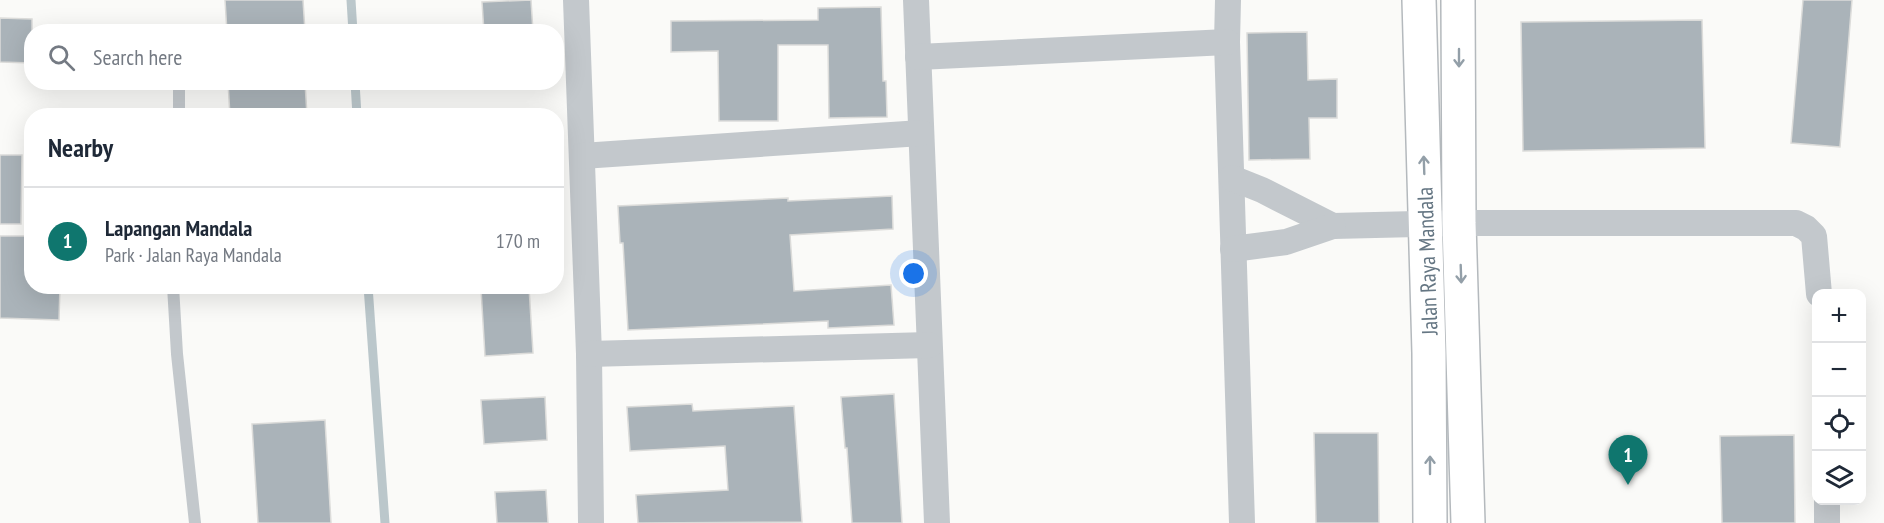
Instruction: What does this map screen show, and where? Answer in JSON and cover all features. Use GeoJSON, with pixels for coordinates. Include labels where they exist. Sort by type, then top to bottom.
{"type":"FeatureCollection","features":[{"type":"Feature","properties":{"kind":"highway","name":"Jalan Raya Mandala"},"geometry":{"type":"LineString","coordinates":[[1419,0],[1429,353],[1430,523]]}},
{"type":"Feature","properties":{"kind":"highway","name":"Jalan Raya Mandala"},"geometry":{"type":"LineString","coordinates":[[1458,0],[1459,223],[1468,523]]}},
{"type":"Feature","properties":{"kind":"street"},"geometry":{"type":"LineString","coordinates":[[576,0],[589,354],[591,523]]}},
{"type":"Feature","properties":{"kind":"street"},"geometry":{"type":"LineString","coordinates":[[916,0],[937,523]]}},
{"type":"Feature","properties":{"kind":"street"},"geometry":{"type":"LineString","coordinates":[[1228,0],[1227,42],[1242,523]]}},
{"type":"Feature","properties":{"kind":"street"},"geometry":{"type":"LineString","coordinates":[[918,57],[1227,42]]}},
{"type":"Feature","properties":{"kind":"street"},"geometry":{"type":"LineString","coordinates":[[582,156],[921,133]]}},
{"type":"Feature","properties":{"kind":"street"},"geometry":{"type":"LineString","coordinates":[[1232,178],[1262,190],[1333,226]]}},
{"type":"Feature","properties":{"kind":"street"},"geometry":{"type":"LineString","coordinates":[[1233,249],[1286,242],[1333,226],[1459,223],[1796,223],[1806,228],[1814,236],[1819,289]]}},
{"type":"Feature","properties":{"kind":"street"},"geometry":{"type":"LineString","coordinates":[[589,354],[929,345]]}},
{"type":"Feature","properties":{"kind":"street"},"geometry":{"type":"LineString","coordinates":[[1827,505],[1827,523]]}},
{"type":"Feature","properties":{"kind":"lane"},"geometry":{"type":"LineString","coordinates":[[179,90],[179,108]]}},
{"type":"Feature","properties":{"kind":"lane"},"geometry":{"type":"LineString","coordinates":[[173,294],[195,523]]}},
{"type":"Feature","properties":{"kind":"building"},"geometry":{"type":"Polygon","coordinates":[[[225,0],[303,0],[304,24],[226,24],[225,0]]]}},
{"type":"Feature","properties":{"kind":"building"},"geometry":{"type":"Polygon","coordinates":[[[531,0],[532,24],[483,24],[482,2],[531,0]]]}},
{"type":"Feature","properties":{"kind":"building"},"geometry":{"type":"Polygon","coordinates":[[[1803,0],[1852,0],[1840,147],[1791,143],[1803,0]]]}},
{"type":"Feature","properties":{"kind":"building"},"geometry":{"type":"Polygon","coordinates":[[[881,7],[883,81],[886,81],[887,117],[829,118],[828,45],[778,45],[778,121],[719,121],[718,51],[671,52],[671,21],[818,20],[818,8],[881,7]]]}},
{"type":"Feature","properties":{"kind":"building"},"geometry":{"type":"Polygon","coordinates":[[[0,18],[32,19],[32,24],[24,24],[24,63],[0,62],[0,18]]]}},
{"type":"Feature","properties":{"kind":"building"},"geometry":{"type":"Polygon","coordinates":[[[1702,20],[1705,148],[1523,151],[1521,22],[1702,20]]]}},
{"type":"Feature","properties":{"kind":"building"},"geometry":{"type":"Polygon","coordinates":[[[1307,32],[1308,80],[1337,79],[1337,118],[1309,118],[1310,159],[1249,160],[1247,33],[1307,32]]]}},
{"type":"Feature","properties":{"kind":"building"},"geometry":{"type":"Polygon","coordinates":[[[228,90],[305,90],[307,108],[230,108],[228,90]]]}},
{"type":"Feature","properties":{"kind":"building"},"geometry":{"type":"Polygon","coordinates":[[[0,155],[22,155],[21,224],[0,224],[0,155]]]}},
{"type":"Feature","properties":{"kind":"building"},"geometry":{"type":"Polygon","coordinates":[[[892,196],[893,229],[790,235],[794,291],[891,285],[894,325],[828,328],[828,321],[628,330],[623,243],[620,243],[618,206],[892,196]]]}},
{"type":"Feature","properties":{"kind":"building"},"geometry":{"type":"Polygon","coordinates":[[[0,236],[24,236],[24,294],[60,294],[59,320],[0,318],[0,236]]]}},
{"type":"Feature","properties":{"kind":"building"},"geometry":{"type":"Polygon","coordinates":[[[481,294],[529,294],[533,353],[485,356],[481,294]]]}},
{"type":"Feature","properties":{"kind":"building"},"geometry":{"type":"Polygon","coordinates":[[[894,394],[902,523],[852,523],[841,397],[894,394]]]}},
{"type":"Feature","properties":{"kind":"building"},"geometry":{"type":"Polygon","coordinates":[[[545,397],[547,440],[484,444],[481,400],[545,397]]]}},
{"type":"Feature","properties":{"kind":"building"},"geometry":{"type":"Polygon","coordinates":[[[692,404],[693,411],[794,406],[802,522],[638,523],[636,495],[728,490],[725,446],[630,451],[627,407],[692,404]]]}},
{"type":"Feature","properties":{"kind":"building"},"geometry":{"type":"Polygon","coordinates":[[[325,420],[331,523],[258,523],[252,424],[325,420]]]}},
{"type":"Feature","properties":{"kind":"building"},"geometry":{"type":"Polygon","coordinates":[[[1314,433],[1378,433],[1379,523],[1316,523],[1314,433]]]}},
{"type":"Feature","properties":{"kind":"building"},"geometry":{"type":"Polygon","coordinates":[[[1794,435],[1795,523],[1722,523],[1720,436],[1794,435]]]}},
{"type":"Feature","properties":{"kind":"building"},"geometry":{"type":"Polygon","coordinates":[[[546,490],[548,523],[497,523],[495,492],[546,490]]]}},
{"type":"Feature","properties":{"kind":"waterway"},"geometry":{"type":"LineString","coordinates":[[351,0],[352,24]]}},
{"type":"Feature","properties":{"kind":"waterway"},"geometry":{"type":"LineString","coordinates":[[355,90],[357,108]]}},
{"type":"Feature","properties":{"kind":"waterway"},"geometry":{"type":"LineString","coordinates":[[369,294],[385,523]]}},
{"type":"Feature","properties":{"kind":"place","name":"Lapangan Mandala"},"geometry":{"type":"Point","coordinates":[1628,485]}}]}
